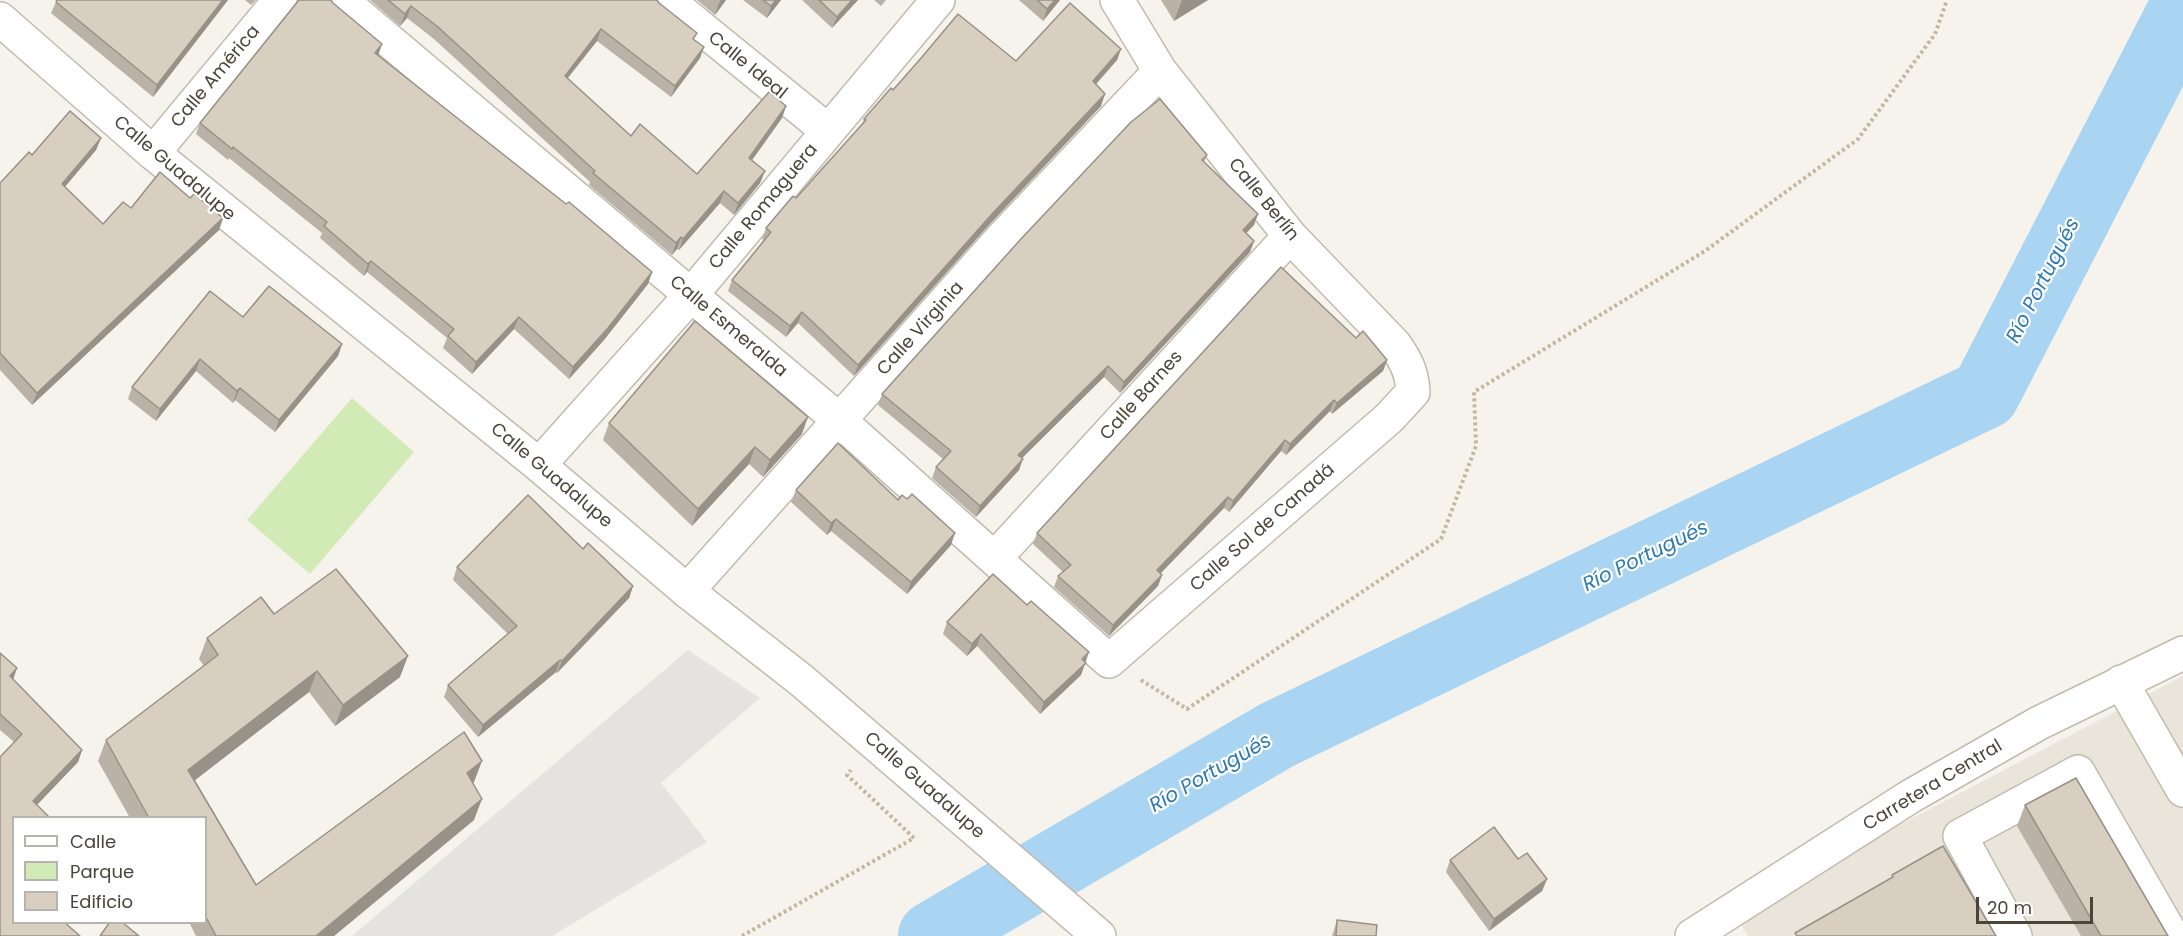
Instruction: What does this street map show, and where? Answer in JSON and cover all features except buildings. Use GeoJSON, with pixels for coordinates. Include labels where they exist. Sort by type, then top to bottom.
{"type":"FeatureCollection","features":[{"type":"Feature","properties":{"kind":"street","name":"Calle América"},"geometry":{"type":"LineString","coordinates":[[153,153],[280,0]]}},
{"type":"Feature","properties":{"kind":"street","name":"Calle Esmeralda"},"geometry":{"type":"LineString","coordinates":[[341,0],[839,420],[1109,661]]}},
{"type":"Feature","properties":{"kind":"street","name":"Calle Ideal"},"geometry":{"type":"LineString","coordinates":[[667,0],[828,131]]}},
{"type":"Feature","properties":{"kind":"street","name":"Calle Romaguera"},"geometry":{"type":"LineString","coordinates":[[539,465],[691,295],[938,0]]}},
{"type":"Feature","properties":{"kind":"street","name":"Calle Berlín"},"geometry":{"type":"LineString","coordinates":[[1117,0],[1160,71],[1290,236],[1395,345],[1413,377],[1413,392]]}},
{"type":"Feature","properties":{"kind":"street","name":"Calle Guadalupe"},"geometry":{"type":"LineString","coordinates":[[0,19],[153,153],[539,465],[687,591],[801,680],[1099,936]]}},
{"type":"Feature","properties":{"kind":"street","name":"Calle Virginia"},"geometry":{"type":"LineString","coordinates":[[687,591],[1002,238],[1160,71]]}},
{"type":"Feature","properties":{"kind":"street","name":"Calle Barnes"},"geometry":{"type":"LineString","coordinates":[[995,558],[1290,236]]}},
{"type":"Feature","properties":{"kind":"street","name":"Calle Sol de Canadá"},"geometry":{"type":"LineString","coordinates":[[1109,661],[1389,418],[1413,392]]}},
{"type":"Feature","properties":{"kind":"street","name":"Carretera Central"},"geometry":{"type":"LineString","coordinates":[[1692,936],[1911,796],[2039,723],[2183,653]]}},
{"type":"Feature","properties":{"kind":"street"},"geometry":{"type":"LineString","coordinates":[[2121,682],[2183,790]]}},
{"type":"Feature","properties":{"kind":"street"},"geometry":{"type":"LineString","coordinates":[[2015,936],[1960,836],[2078,772],[2172,936]]}},
{"type":"Feature","properties":{"kind":"path"},"geometry":{"type":"LineString","coordinates":[[1109,661],[1187,709],[1441,539],[1476,446],[1474,392],[1705,250],[1858,139],[1935,34],[1947,0]]}},
{"type":"Feature","properties":{"kind":"path"},"geometry":{"type":"LineString","coordinates":[[742,936],[914,838]]}},
{"type":"Feature","properties":{"kind":"shaded area"},"geometry":{"type":"Polygon","coordinates":[[[688,650],[760,698],[661,783],[707,842],[552,936],[352,936],[688,650]]]}},
{"type":"Feature","properties":{"kind":"shaded area"},"geometry":{"type":"Polygon","coordinates":[[[2183,676],[2183,936],[1748,936],[1734,912],[2183,676]]]}},
{"type":"Feature","properties":{"kind":"green space"},"geometry":{"type":"Polygon","coordinates":[[[352,398],[414,452],[310,574],[247,520],[352,398]]]}},
{"type":"Feature","properties":{"kind":"waterway","name":"Río Portugués"},"geometry":{"type":"LineString","coordinates":[[933,936],[1277,735],[1985,394],[2183,10]]}}]}
